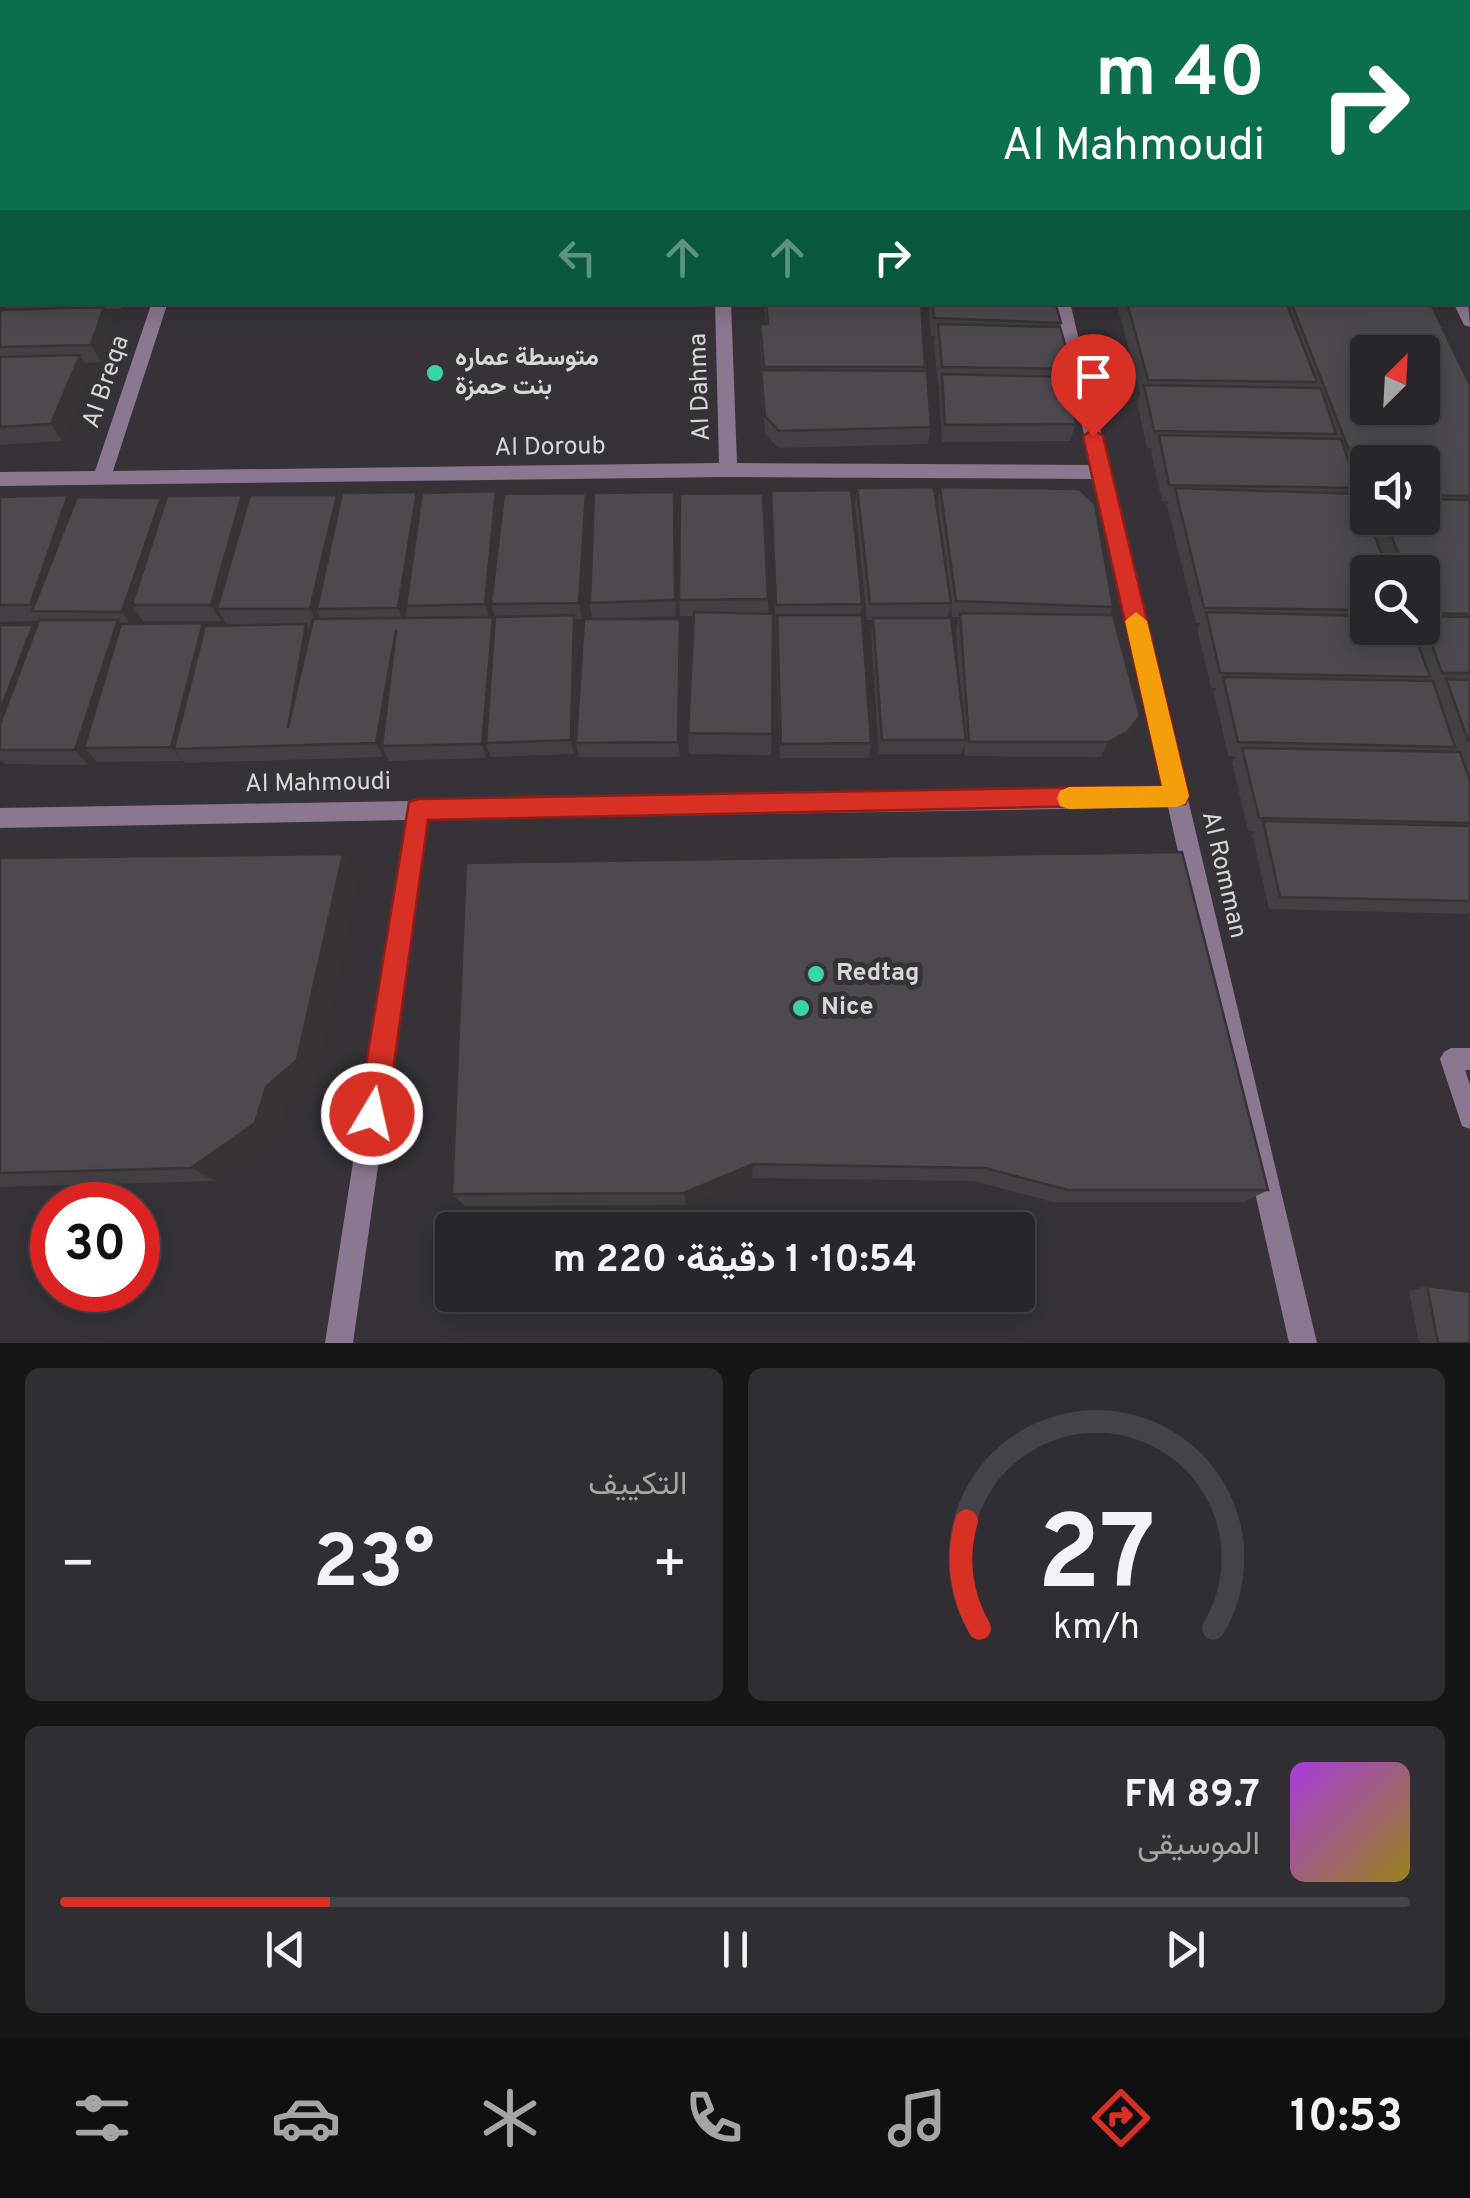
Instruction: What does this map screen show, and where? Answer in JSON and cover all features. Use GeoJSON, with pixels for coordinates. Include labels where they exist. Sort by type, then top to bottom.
{"type":"FeatureCollection","features":[{"type":"Feature","properties":{"kind":"street","name":"Al Breqa"},"geometry":{"type":"LineString","coordinates":[[102,478],[159,305]]}},
{"type":"Feature","properties":{"kind":"street","name":"Al Dahma"},"geometry":{"type":"LineString","coordinates":[[723,305],[728,470]]}},
{"type":"Feature","properties":{"kind":"street","name":"Al Romman"},"geometry":{"type":"LineString","coordinates":[[1063,305],[1303,1343]]}},
{"type":"Feature","properties":{"kind":"street","name":"Al Doroub"},"geometry":{"type":"LineString","coordinates":[[0,479],[728,470],[1101,472]]}},
{"type":"Feature","properties":{"kind":"street","name":"Al Mahmoudi"},"geometry":{"type":"LineString","coordinates":[[0,818],[1176,796]]}},
{"type":"Feature","properties":{"kind":"street"},"geometry":{"type":"LineString","coordinates":[[338,1343],[418,810]]}},
{"type":"Feature","properties":{"kind":"lane"},"geometry":{"type":"LineString","coordinates":[[1470,1059],[1451,1059],[1470,1118]]}},
{"type":"Feature","properties":{"kind":"building"},"geometry":{"type":"Polygon","coordinates":[[[766,305],[921,305],[925,367],[764,367],[760,324],[768,324],[766,305]]]}},
{"type":"Feature","properties":{"kind":"building"},"geometry":{"type":"Polygon","coordinates":[[[932,305],[1056,305],[1061,323],[934,318],[932,305]]]}},
{"type":"Feature","properties":{"kind":"building"},"geometry":{"type":"Polygon","coordinates":[[[1128,305],[1287,305],[1317,382],[1148,380],[1128,305]]]}},
{"type":"Feature","properties":{"kind":"building"},"geometry":{"type":"Polygon","coordinates":[[[1292,305],[1431,305],[1470,385],[1470,496],[1440,495],[1440,445],[1350,445],[1350,453],[1292,305]]]}},
{"type":"Feature","properties":{"kind":"building"},"geometry":{"type":"Polygon","coordinates":[[[104,307],[91,345],[0,347],[0,310],[104,307]]]}},
{"type":"Feature","properties":{"kind":"building"},"geometry":{"type":"Polygon","coordinates":[[[938,324],[1060,327],[1072,369],[942,367],[938,324]]]}},
{"type":"Feature","properties":{"kind":"building"},"geometry":{"type":"Polygon","coordinates":[[[80,355],[51,424],[0,427],[0,357],[80,355]]]}},
{"type":"Feature","properties":{"kind":"building"},"geometry":{"type":"Polygon","coordinates":[[[761,370],[927,371],[931,427],[779,431],[765,416],[761,370]]]}},
{"type":"Feature","properties":{"kind":"building"},"geometry":{"type":"Polygon","coordinates":[[[942,374],[1068,377],[1076,424],[945,425],[942,374]]]}},
{"type":"Feature","properties":{"kind":"building"},"geometry":{"type":"Polygon","coordinates":[[[1144,385],[1321,388],[1336,434],[1154,431],[1144,385]]]}},
{"type":"Feature","properties":{"kind":"building"},"geometry":{"type":"Polygon","coordinates":[[[1159,435],[1341,439],[1350,465],[1350,488],[1169,485],[1159,435]]]}},
{"type":"Feature","properties":{"kind":"building"},"geometry":{"type":"Polygon","coordinates":[[[934,487],[951,603],[870,604],[857,488],[934,487]]]}},
{"type":"Feature","properties":{"kind":"building"},"geometry":{"type":"Polygon","coordinates":[[[940,487],[1079,489],[1095,504],[1113,607],[956,601],[940,487]]]}},
{"type":"Feature","properties":{"kind":"building"},"geometry":{"type":"Polygon","coordinates":[[[1175,488],[1350,494],[1350,535],[1374,535],[1382,555],[1350,555],[1350,610],[1204,608],[1175,488]]]}},
{"type":"Feature","properties":{"kind":"building"},"geometry":{"type":"Polygon","coordinates":[[[851,490],[862,604],[776,605],[771,491],[851,490]]]}},
{"type":"Feature","properties":{"kind":"building"},"geometry":{"type":"Polygon","coordinates":[[[496,491],[485,604],[406,606],[422,493],[496,491]]]}},
{"type":"Feature","properties":{"kind":"building"},"geometry":{"type":"Polygon","coordinates":[[[417,492],[398,608],[317,609],[342,493],[417,492]]]}},
{"type":"Feature","properties":{"kind":"building"},"geometry":{"type":"Polygon","coordinates":[[[674,492],[675,600],[590,603],[594,493],[674,492]]]}},
{"type":"Feature","properties":{"kind":"building"},"geometry":{"type":"Polygon","coordinates":[[[586,493],[579,603],[491,604],[504,494],[586,493]]]}},
{"type":"Feature","properties":{"kind":"building"},"geometry":{"type":"Polygon","coordinates":[[[763,493],[768,599],[679,600],[680,494],[763,493]]]}},
{"type":"Feature","properties":{"kind":"building"},"geometry":{"type":"Polygon","coordinates":[[[68,495],[30,605],[0,605],[0,497],[68,495]]]}},
{"type":"Feature","properties":{"kind":"building"},"geometry":{"type":"Polygon","coordinates":[[[242,495],[211,605],[132,605],[167,496],[242,495]]]}},
{"type":"Feature","properties":{"kind":"building"},"geometry":{"type":"Polygon","coordinates":[[[250,495],[337,495],[310,609],[217,609],[250,495]]]}},
{"type":"Feature","properties":{"kind":"building"},"geometry":{"type":"Polygon","coordinates":[[[77,497],[161,498],[122,612],[32,611],[77,497]]]}},
{"type":"Feature","properties":{"kind":"building"},"geometry":{"type":"Polygon","coordinates":[[[1440,499],[1470,500],[1470,614],[1440,613],[1440,555],[1399,555],[1391,535],[1440,535],[1440,499]]]}},
{"type":"Feature","properties":{"kind":"building"},"geometry":{"type":"Polygon","coordinates":[[[694,612],[773,614],[772,734],[688,733],[694,612]]]}},
{"type":"Feature","properties":{"kind":"building"},"geometry":{"type":"Polygon","coordinates":[[[1206,612],[1350,616],[1350,645],[1418,645],[1430,677],[1220,673],[1206,612]]]}},
{"type":"Feature","properties":{"kind":"building"},"geometry":{"type":"Polygon","coordinates":[[[960,613],[1113,615],[1140,716],[1127,732],[1108,742],[969,742],[960,613]]]}},
{"type":"Feature","properties":{"kind":"building"},"geometry":{"type":"Polygon","coordinates":[[[574,615],[571,740],[486,743],[495,617],[574,615]]]}},
{"type":"Feature","properties":{"kind":"building"},"geometry":{"type":"Polygon","coordinates":[[[777,615],[862,615],[871,743],[781,744],[777,615]]]}},
{"type":"Feature","properties":{"kind":"building"},"geometry":{"type":"Polygon","coordinates":[[[1440,616],[1470,617],[1470,673],[1442,673],[1432,645],[1440,645],[1440,616]]]}},
{"type":"Feature","properties":{"kind":"building"},"geometry":{"type":"Polygon","coordinates":[[[493,617],[482,744],[382,746],[396,630],[376,743],[174,749],[205,626],[306,624],[288,728],[313,619],[493,617]]]}},
{"type":"Feature","properties":{"kind":"building"},"geometry":{"type":"Polygon","coordinates":[[[873,618],[951,618],[966,740],[882,740],[873,618]]]}},
{"type":"Feature","properties":{"kind":"building"},"geometry":{"type":"Polygon","coordinates":[[[584,619],[680,619],[678,742],[576,743],[584,619]]]}},
{"type":"Feature","properties":{"kind":"building"},"geometry":{"type":"Polygon","coordinates":[[[39,620],[118,620],[75,750],[0,750],[0,724],[39,620]]]}},
{"type":"Feature","properties":{"kind":"building"},"geometry":{"type":"Polygon","coordinates":[[[203,623],[171,747],[84,748],[121,624],[203,623]]]}},
{"type":"Feature","properties":{"kind":"building"},"geometry":{"type":"Polygon","coordinates":[[[0,625],[33,625],[0,711],[0,625]]]}},
{"type":"Feature","properties":{"kind":"building"},"geometry":{"type":"Polygon","coordinates":[[[1223,677],[1433,681],[1455,747],[1238,742],[1223,677]]]}},
{"type":"Feature","properties":{"kind":"building"},"geometry":{"type":"Polygon","coordinates":[[[1446,679],[1470,680],[1470,740],[1468,740],[1446,679]]]}},
{"type":"Feature","properties":{"kind":"building"},"geometry":{"type":"Polygon","coordinates":[[[1242,748],[1460,752],[1470,781],[1470,823],[1259,818],[1242,748]]]}},
{"type":"Feature","properties":{"kind":"building"},"geometry":{"type":"Polygon","coordinates":[[[1263,821],[1470,826],[1470,901],[1280,897],[1263,821]]]}},
{"type":"Feature","properties":{"kind":"building"},"geometry":{"type":"Polygon","coordinates":[[[1182,852],[1268,1190],[1068,1190],[985,1168],[753,1164],[684,1193],[452,1194],[466,863],[1182,852]]]}},
{"type":"Feature","properties":{"kind":"building"},"geometry":{"type":"Polygon","coordinates":[[[343,854],[297,1060],[266,1087],[255,1123],[191,1168],[0,1173],[0,858],[343,854]]]}},
{"type":"Feature","properties":{"kind":"building"},"geometry":{"type":"Polygon","coordinates":[[[1427,1286],[1470,1292],[1470,1343],[1438,1343],[1427,1286]]]}},
{"type":"Feature","properties":{"kind":"slow traffic"},"geometry":{"type":"LineString","coordinates":[[1069,798],[1176,796],[1136,621]]}},
{"type":"Feature","properties":{"kind":"place","name":"متوسطة عماره بنت حمزة"},"geometry":{"type":"Point","coordinates":[435,373]}},
{"type":"Feature","properties":{"kind":"place","name":"Redtag"},"geometry":{"type":"Point","coordinates":[816,974]}},
{"type":"Feature","properties":{"kind":"place","name":"Nice"},"geometry":{"type":"Point","coordinates":[801,1008]}},
{"type":"Feature","properties":{"kind":"route"},"geometry":{"type":"LineString","coordinates":[[372,1114],[418,810],[1176,796],[1093,436]]}}]}
